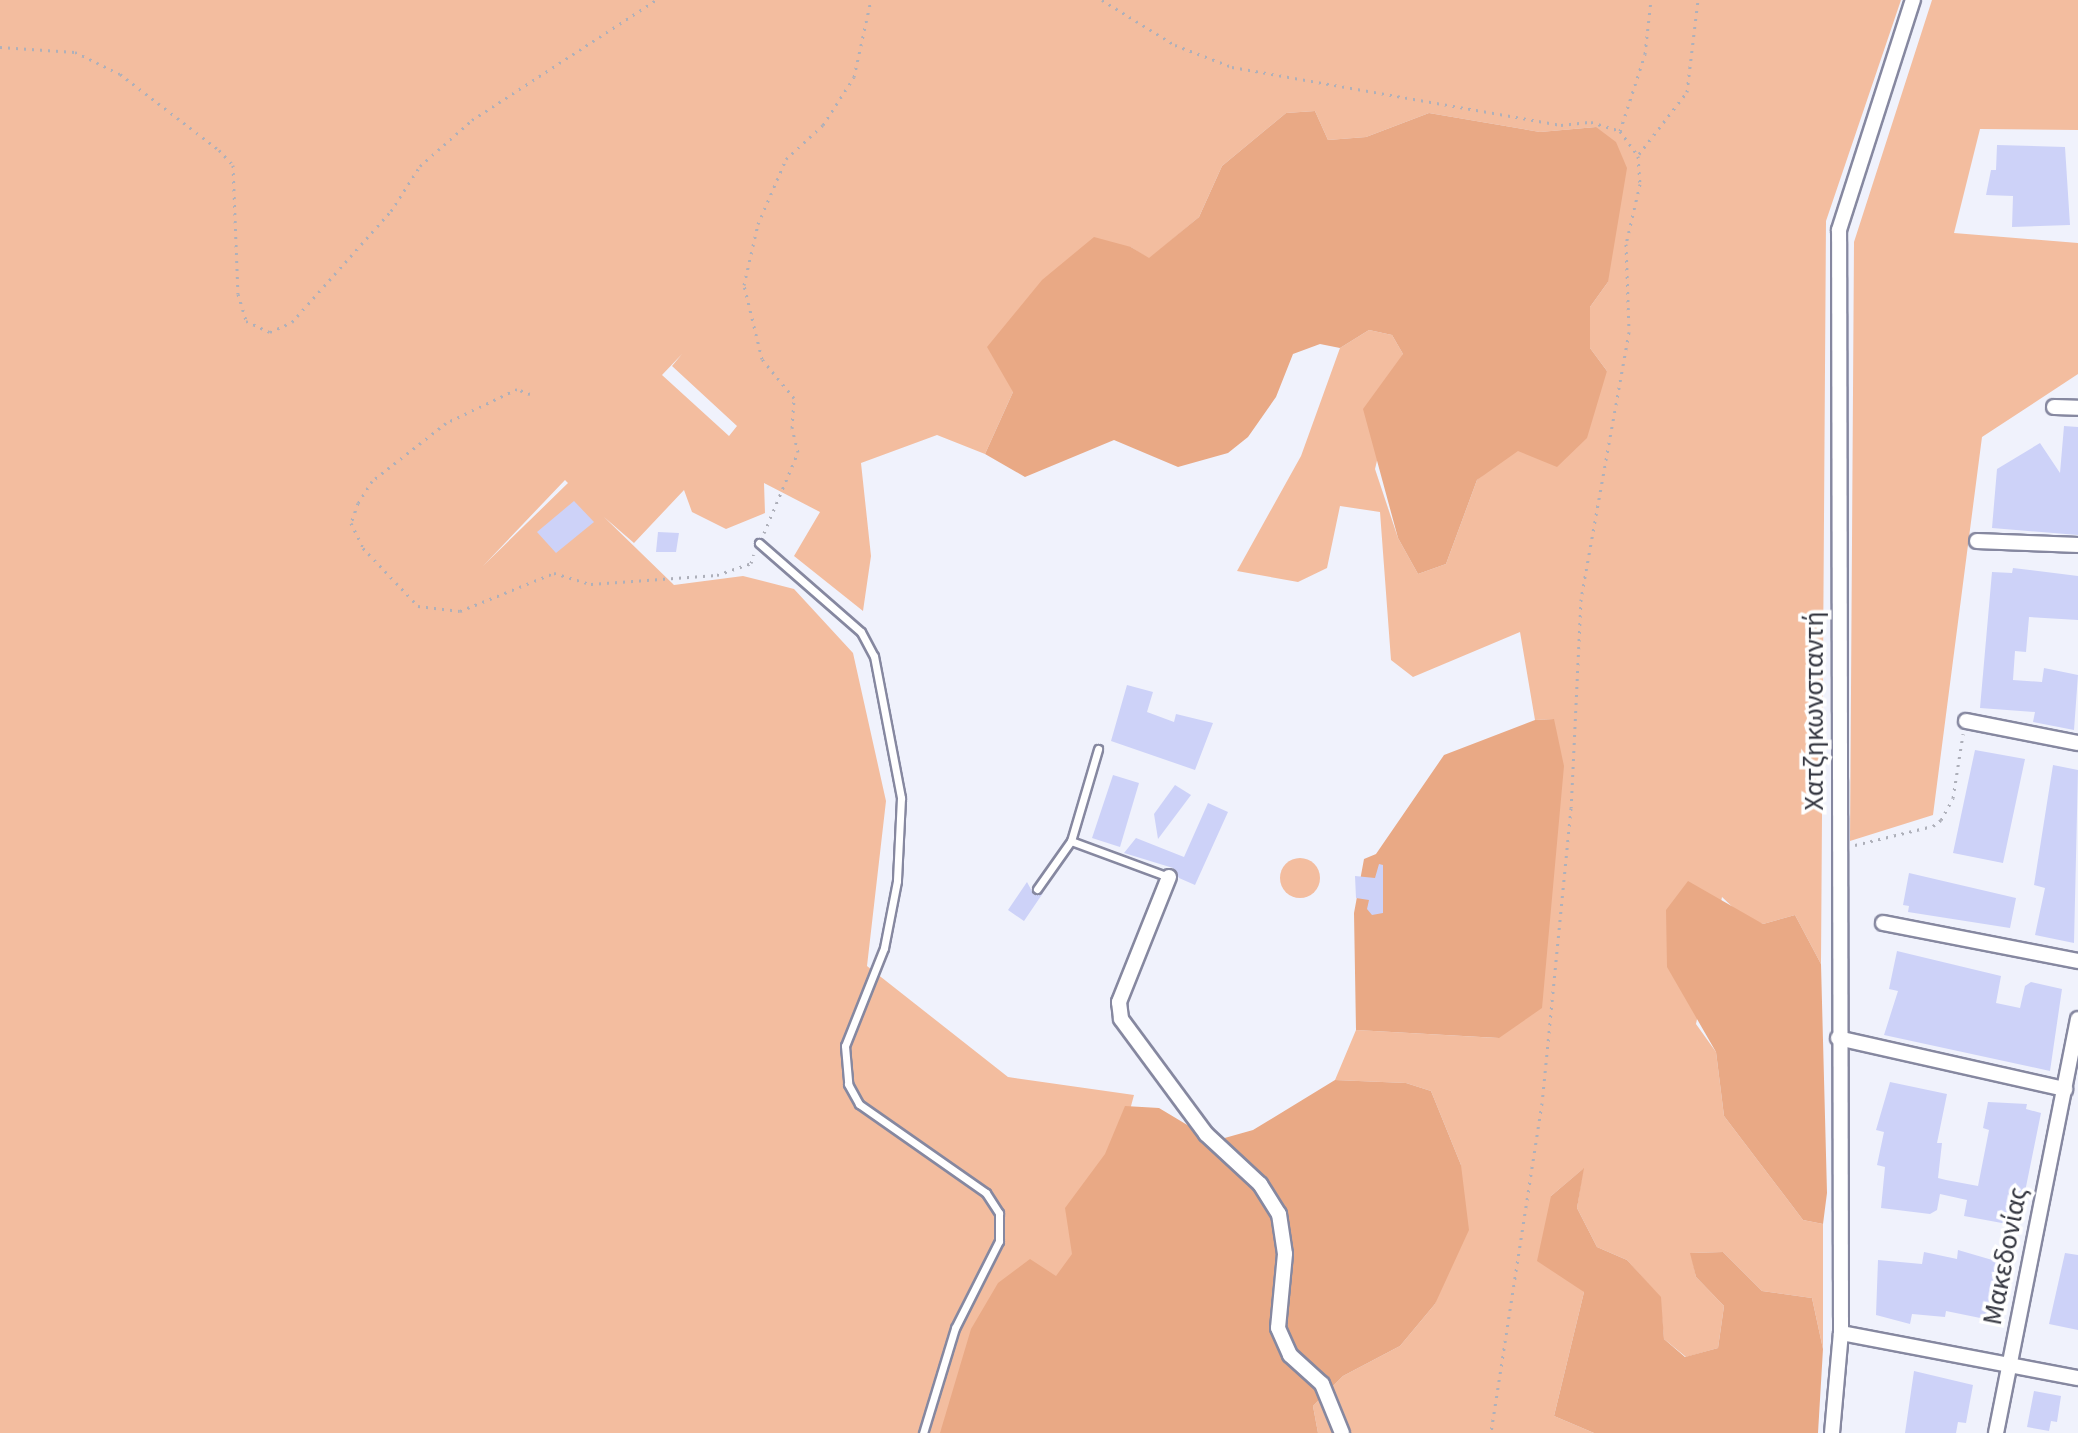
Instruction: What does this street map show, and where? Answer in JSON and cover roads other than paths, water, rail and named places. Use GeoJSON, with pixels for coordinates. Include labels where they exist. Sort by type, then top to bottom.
{"type":"FeatureCollection","features":[{"type":"Feature","properties":{"kind":"street","name":"Χατζηκωνσταντή"},"geometry":{"type":"LineString","coordinates":[[1832,1433],[1841,1333],[1838,1038],[1839,230],[1913,0]]}},
{"type":"Feature","properties":{"kind":"street"},"geometry":{"type":"LineString","coordinates":[[2054,407],[2078,408]]}},
{"type":"Feature","properties":{"kind":"street"},"geometry":{"type":"LineString","coordinates":[[1977,541],[2078,545]]}},
{"type":"Feature","properties":{"kind":"street"},"geometry":{"type":"LineString","coordinates":[[1966,721],[2078,743]]}},
{"type":"Feature","properties":{"kind":"street"},"geometry":{"type":"LineString","coordinates":[[1169,877],[1119,1002],[1121,1019],[1206,1134],[1260,1184],[1279,1214],[1285,1254],[1278,1328],[1290,1355],[1322,1384],[1342,1433]]}},
{"type":"Feature","properties":{"kind":"street"},"geometry":{"type":"LineString","coordinates":[[1883,923],[2078,961]]}},
{"type":"Feature","properties":{"kind":"street","name":"Μακεδονίας"},"geometry":{"type":"LineString","coordinates":[[1996,1433],[2078,1019]]}},
{"type":"Feature","properties":{"kind":"street"},"geometry":{"type":"LineString","coordinates":[[1838,1038],[2065,1089]]}},
{"type":"Feature","properties":{"kind":"street"},"geometry":{"type":"LineString","coordinates":[[1841,1333],[2078,1378]]}},
{"type":"Feature","properties":{"kind":"lane"},"geometry":{"type":"LineString","coordinates":[[759,543],[861,632],[874,656],[901,798],[895,894],[884,948],[845,1046],[848,1084],[859,1104],[986,1193],[999,1213],[999,1241],[955,1328],[923,1433]]}},
{"type":"Feature","properties":{"kind":"lane"},"geometry":{"type":"LineString","coordinates":[[1037,889],[1071,841],[1098,749]]}},
{"type":"Feature","properties":{"kind":"lane"},"geometry":{"type":"LineString","coordinates":[[1071,841],[1169,877]]}}]}
